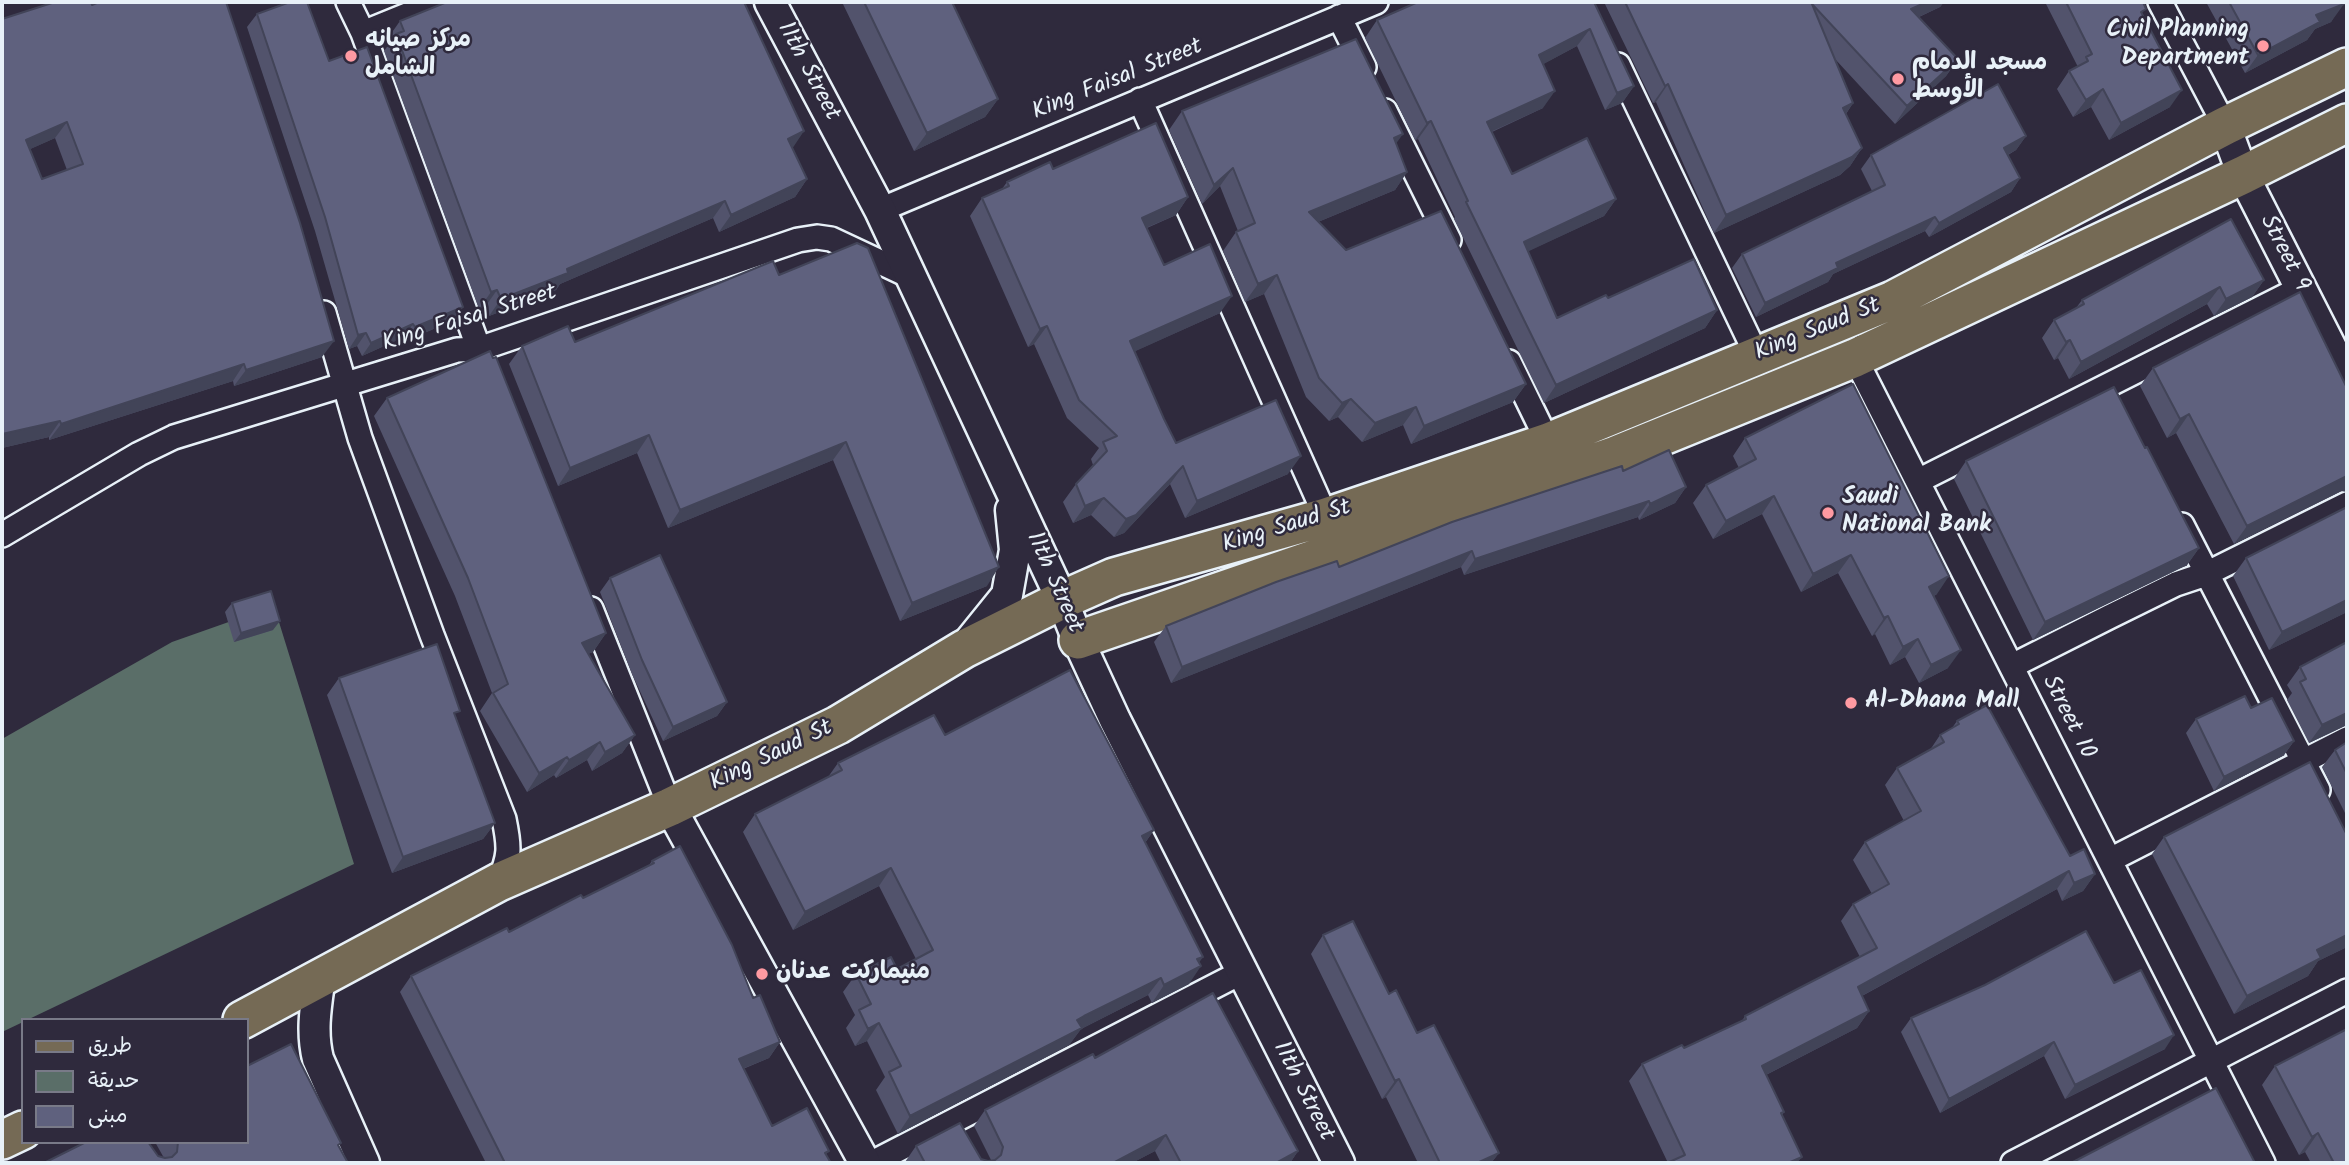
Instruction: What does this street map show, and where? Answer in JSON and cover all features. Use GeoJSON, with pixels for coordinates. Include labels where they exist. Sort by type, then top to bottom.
{"type":"FeatureCollection","features":[{"type":"Feature","properties":{"kind":"main road","name":"King Saud St"},"geometry":{"type":"LineString","coordinates":[[246,1018],[499,882],[670,807],[838,724],[964,649],[1062,600],[1114,578],[1326,517],[1548,442],[1893,300],[2225,126],[2347,67]]}},
{"type":"Feature","properties":{"kind":"main road","name":"King Saud St"},"geometry":{"type":"LineString","coordinates":[[1078,640],[1616,455],[1855,358],[2347,123]]}},
{"type":"Feature","properties":{"kind":"main road"},"geometry":{"type":"LineString","coordinates":[[2,1140],[21,1131]]}},
{"type":"Feature","properties":{"kind":"street"},"geometry":{"type":"LineString","coordinates":[[2,11],[42,2]]}},
{"type":"Feature","properties":{"kind":"street"},"geometry":{"type":"LineString","coordinates":[[348,2],[363,33],[483,347],[497,371]]}},
{"type":"Feature","properties":{"kind":"street"},"geometry":{"type":"LineString","coordinates":[[363,33],[439,2]]}},
{"type":"Feature","properties":{"kind":"street","name":"11th Street"},"geometry":{"type":"LineString","coordinates":[[770,2],[880,209],[1115,720],[1339,1163]]}},
{"type":"Feature","properties":{"kind":"street","name":"King Faisal Street"},"geometry":{"type":"LineString","coordinates":[[880,209],[1376,2]]}},
{"type":"Feature","properties":{"kind":"street"},"geometry":{"type":"LineString","coordinates":[[2160,2],[2225,126]]}},
{"type":"Feature","properties":{"kind":"street"},"geometry":{"type":"LineString","coordinates":[[1339,17],[1456,254]]}},
{"type":"Feature","properties":{"kind":"street"},"geometry":{"type":"LineString","coordinates":[[1610,48],[1757,356]]}},
{"type":"Feature","properties":{"kind":"street"},"geometry":{"type":"LineString","coordinates":[[1140,100],[1326,517]]}},
{"type":"Feature","properties":{"kind":"street","name":"Street 9"},"geometry":{"type":"LineString","coordinates":[[2225,126],[2243,175],[2347,379]]}},
{"type":"Feature","properties":{"kind":"street","name":"King Faisal Street"},"geometry":{"type":"LineString","coordinates":[[50,507],[139,454],[174,437],[457,350],[483,347],[798,240],[817,237],[831,239],[912,277]]}},
{"type":"Feature","properties":{"kind":"street"},"geometry":{"type":"LineString","coordinates":[[1918,481],[2301,288]]}},
{"type":"Feature","properties":{"kind":"street"},"geometry":{"type":"LineString","coordinates":[[320,298],[360,438],[427,622],[504,819],[509,840],[509,858],[499,882]]}},
{"type":"Feature","properties":{"kind":"street"},"geometry":{"type":"LineString","coordinates":[[1855,358],[1893,300]]}},
{"type":"Feature","properties":{"kind":"street"},"geometry":{"type":"LineString","coordinates":[[1499,342],[1548,442]]}},
{"type":"Feature","properties":{"kind":"street","name":"Street 10"},"geometry":{"type":"LineString","coordinates":[[1855,358],[2263,1163]]}},
{"type":"Feature","properties":{"kind":"street"},"geometry":{"type":"LineString","coordinates":[[2110,385],[2122,408]]}},
{"type":"Feature","properties":{"kind":"street"},"geometry":{"type":"LineString","coordinates":[[964,649],[1007,595],[1016,550],[1009,486]]}},
{"type":"Feature","properties":{"kind":"street"},"geometry":{"type":"LineString","coordinates":[[2170,503],[2328,810]]}},
{"type":"Feature","properties":{"kind":"street"},"geometry":{"type":"LineString","coordinates":[[2012,666],[2176,584],[2206,574],[2347,504]]}},
{"type":"Feature","properties":{"kind":"street"},"geometry":{"type":"LineString","coordinates":[[2,523],[50,507]]}},
{"type":"Feature","properties":{"kind":"street"},"geometry":{"type":"LineString","coordinates":[[2,535],[50,507]]}},
{"type":"Feature","properties":{"kind":"street"},"geometry":{"type":"LineString","coordinates":[[583,589],[670,807],[865,1163]]}},
{"type":"Feature","properties":{"kind":"street"},"geometry":{"type":"LineString","coordinates":[[2110,860],[2347,739]]}},
{"type":"Feature","properties":{"kind":"street"},"geometry":{"type":"LineString","coordinates":[[872,1163],[1242,972]]}},
{"type":"Feature","properties":{"kind":"street"},"geometry":{"type":"LineString","coordinates":[[320,976],[314,1042],[318,1059],[361,1162]]}},
{"type":"Feature","properties":{"kind":"street"},"geometry":{"type":"LineString","coordinates":[[2012,1163],[2347,991]]}},
{"type":"Feature","properties":{"kind":"street"},"geometry":{"type":"LineString","coordinates":[[955,1120],[966,1142]]}},
{"type":"Feature","properties":{"kind":"green space"},"geometry":{"type":"Polygon","coordinates":[[[274,606],[354,864],[31,1018],[21,1018],[21,1023],[2,1032],[2,739],[172,642],[274,606]]]}},
{"type":"Feature","properties":{"kind":"building"},"geometry":{"type":"Polygon","coordinates":[[[55,2],[91,2],[92,5],[99,2],[226,2],[300,223],[334,341],[246,370],[244,364],[61,424],[60,421],[2,434],[2,19],[55,2]],[[67,122],[26,140],[42,179],[83,164],[67,122]]]}},
{"type":"Feature","properties":{"kind":"building"},"geometry":{"type":"Polygon","coordinates":[[[290,2],[307,2],[329,61],[367,47],[463,307],[415,327],[413,324],[371,343],[366,333],[358,335],[325,217],[257,14],[290,2]]]}},
{"type":"Feature","properties":{"kind":"building"},"geometry":{"type":"Polygon","coordinates":[[[447,2],[744,2],[804,131],[788,139],[807,179],[731,215],[725,201],[567,269],[568,273],[501,299],[497,290],[491,292],[396,34],[404,31],[400,21],[447,2]]]}},
{"type":"Feature","properties":{"kind":"building"},"geometry":{"type":"Polygon","coordinates":[[[864,2],[952,2],[998,99],[927,133],[864,2]]]}},
{"type":"Feature","properties":{"kind":"building"},"geometry":{"type":"Polygon","coordinates":[[[1418,2],[1594,2],[1634,86],[1617,93],[1590,29],[1539,55],[1555,91],[1487,122],[1512,174],[1587,138],[1616,199],[1524,242],[1557,318],[1694,259],[1717,310],[1556,385],[1466,202],[1468,201],[1431,121],[1427,123],[1377,20],[1418,2]]]}},
{"type":"Feature","properties":{"kind":"building"},"geometry":{"type":"Polygon","coordinates":[[[1625,2],[1927,2],[1911,9],[1958,59],[1907,106],[1812,4],[1853,103],[1843,108],[1862,148],[1852,157],[1726,215],[1668,84],[1665,86],[1625,2]]]}},
{"type":"Feature","properties":{"kind":"building"},"geometry":{"type":"Polygon","coordinates":[[[2066,2],[2143,2],[2146,9],[2141,12],[2182,90],[2121,123],[2103,89],[2086,100],[2069,71],[2088,61],[2086,57],[2092,54],[2066,2]]]}},
{"type":"Feature","properties":{"kind":"building"},"geometry":{"type":"Polygon","coordinates":[[[2229,2],[2344,4],[2316,15],[2320,22],[2258,55],[2229,2]]]}},
{"type":"Feature","properties":{"kind":"building"},"geometry":{"type":"Polygon","coordinates":[[[1356,39],[1403,134],[1394,138],[1407,172],[1309,212],[1346,250],[1441,211],[1526,384],[1424,426],[1416,407],[1375,423],[1351,399],[1342,403],[1319,378],[1277,275],[1258,284],[1236,232],[1255,223],[1233,168],[1214,185],[1182,111],[1356,39]]]}},
{"type":"Feature","properties":{"kind":"building"},"geometry":{"type":"Polygon","coordinates":[[[1998,84],[2026,136],[2004,148],[2020,178],[1939,223],[1935,217],[1836,263],[1838,268],[1765,303],[1742,254],[1885,185],[1871,155],[1998,84]]]}},
{"type":"Feature","properties":{"kind":"building"},"geometry":{"type":"Polygon","coordinates":[[[1156,123],[1188,197],[1142,218],[1164,265],[1210,244],[1232,296],[1130,341],[1176,443],[1276,400],[1301,456],[1197,501],[1183,466],[1136,515],[1126,519],[1104,498],[1085,506],[1076,484],[1107,451],[1103,442],[1117,436],[1079,400],[1047,326],[1040,329],[982,198],[1009,186],[1007,182],[1050,162],[1053,169],[1156,123]]]}},
{"type":"Feature","properties":{"kind":"building"},"geometry":{"type":"Polygon","coordinates":[[[2231,219],[2264,280],[2226,299],[2220,287],[2081,362],[2070,340],[2066,342],[2054,320],[2084,304],[2082,300],[2231,219]]]}},
{"type":"Feature","properties":{"kind":"building"},"geometry":{"type":"Polygon","coordinates":[[[857,243],[868,248],[999,567],[912,603],[846,442],[680,510],[649,435],[570,468],[522,346],[568,326],[575,342],[773,261],[779,275],[857,243]]]}},
{"type":"Feature","properties":{"kind":"building"},"geometry":{"type":"Polygon","coordinates":[[[2300,292],[2347,388],[2347,476],[2247,526],[2189,414],[2180,419],[2153,368],[2300,292]]]}},
{"type":"Feature","properties":{"kind":"building"},"geometry":{"type":"Polygon","coordinates":[[[490,351],[493,358],[496,357],[606,633],[582,643],[635,735],[605,752],[600,742],[539,773],[493,693],[508,684],[468,578],[387,398],[490,351]]]}},
{"type":"Feature","properties":{"kind":"building","name":"Saudi National Bank"},"geometry":{"type":"Polygon","coordinates":[[[1853,384],[1949,576],[1929,587],[1961,650],[1931,665],[1918,639],[1903,647],[1888,616],[1884,618],[1851,555],[1813,574],[1774,496],[1726,521],[1706,485],[1756,459],[1745,438],[1853,384]]]}},
{"type":"Feature","properties":{"kind":"building"},"geometry":{"type":"Polygon","coordinates":[[[2114,387],[2199,548],[2045,622],[1966,461],[2114,387]]]}},
{"type":"Feature","properties":{"kind":"building"},"geometry":{"type":"Polygon","coordinates":[[[1669,450],[1686,487],[1650,504],[1649,501],[1475,559],[1472,551],[1182,667],[1166,626],[1276,582],[1337,561],[1339,567],[1452,522],[1622,466],[1623,471],[1669,450]]]}},
{"type":"Feature","properties":{"kind":"building"},"geometry":{"type":"Polygon","coordinates":[[[2347,507],[2347,600],[2282,632],[2246,558],[2347,507]]]}},
{"type":"Feature","properties":{"kind":"building"},"geometry":{"type":"Polygon","coordinates":[[[660,555],[727,702],[673,727],[642,660],[610,578],[660,555]]]}},
{"type":"Feature","properties":{"kind":"building"},"geometry":{"type":"Polygon","coordinates":[[[271,591],[280,621],[241,633],[232,603],[271,591]]]}},
{"type":"Feature","properties":{"kind":"building"},"geometry":{"type":"Polygon","coordinates":[[[2347,642],[2347,713],[2322,725],[2300,682],[2306,679],[2300,667],[2347,642]]]}},
{"type":"Feature","properties":{"kind":"building"},"geometry":{"type":"Polygon","coordinates":[[[437,644],[460,711],[454,713],[495,823],[403,857],[339,678],[437,644]]]}},
{"type":"Feature","properties":{"kind":"building"},"geometry":{"type":"Polygon","coordinates":[[[1070,670],[1154,830],[1142,836],[1203,957],[1197,959],[1201,966],[1164,985],[1161,978],[1084,1016],[1077,1020],[1082,1028],[910,1116],[889,1072],[901,1066],[879,1023],[868,1029],[859,1010],[871,1004],[856,974],[891,957],[897,969],[933,950],[891,868],[805,912],[755,814],[842,770],[838,763],[934,715],[945,735],[1070,670]]]}},
{"type":"Feature","properties":{"kind":"building"},"geometry":{"type":"Polygon","coordinates":[[[2245,696],[2251,708],[2272,698],[2294,741],[2224,777],[2196,719],[2245,696]]]}},
{"type":"Feature","properties":{"kind":"building"},"geometry":{"type":"Polygon","coordinates":[[[1987,705],[2070,856],[2084,849],[2095,874],[2074,883],[2069,871],[1858,987],[1869,1011],[1762,1066],[1802,1157],[1788,1163],[1667,1163],[1685,1155],[1642,1064],[1746,1019],[1745,1016],[1877,948],[1853,904],[1889,884],[1865,842],[1921,811],[1897,768],[1944,742],[1940,735],[1959,724],[1957,721],[1987,705]]]}},
{"type":"Feature","properties":{"kind":"building"},"geometry":{"type":"Polygon","coordinates":[[[2347,742],[2347,774],[2335,750],[2347,742]]]}},
{"type":"Feature","properties":{"kind":"building"},"geometry":{"type":"Polygon","coordinates":[[[2310,762],[2347,835],[2347,935],[2317,950],[2321,958],[2247,996],[2164,837],[2310,762]]]}},
{"type":"Feature","properties":{"kind":"building"},"geometry":{"type":"Polygon","coordinates":[[[680,846],[732,945],[753,998],[760,995],[780,1042],[739,1059],[772,1126],[807,1108],[829,1151],[825,1153],[831,1163],[505,1163],[411,976],[507,928],[509,932],[581,895],[583,898],[654,863],[652,861],[680,846]]]}},
{"type":"Feature","properties":{"kind":"building"},"geometry":{"type":"Polygon","coordinates":[[[1353,921],[1389,994],[1396,990],[1417,1033],[1434,1025],[1499,1153],[1477,1163],[1440,1163],[1399,1079],[1395,1081],[1323,935],[1353,921]]]}},
{"type":"Feature","properties":{"kind":"building"},"geometry":{"type":"Polygon","coordinates":[[[2086,931],[2114,983],[2141,970],[2174,1035],[2075,1085],[2054,1042],[1949,1099],[1911,1018],[1985,985],[2086,931]]]}},
{"type":"Feature","properties":{"kind":"building"},"geometry":{"type":"Polygon","coordinates":[[[1213,993],[1298,1151],[1276,1163],[1181,1163],[1166,1135],[1113,1163],[925,1163],[916,1146],[960,1123],[981,1159],[995,1160],[1001,1155],[1003,1147],[985,1110],[1093,1054],[1095,1058],[1213,993]]]}},
{"type":"Feature","properties":{"kind":"building"},"geometry":{"type":"Polygon","coordinates":[[[2347,1029],[2347,1163],[2334,1163],[2318,1133],[2312,1137],[2275,1066],[2347,1029]]]}},
{"type":"Feature","properties":{"kind":"building"},"geometry":{"type":"Polygon","coordinates":[[[291,1044],[341,1143],[338,1145],[348,1163],[44,1163],[82,1144],[149,1144],[158,1156],[165,1158],[172,1157],[177,1152],[178,1144],[248,1144],[248,1066],[291,1044]]]}},
{"type":"Feature","properties":{"kind":"building"},"geometry":{"type":"Polygon","coordinates":[[[2216,1088],[2255,1163],[2071,1163],[2216,1088]]]}},
{"type":"Feature","properties":{"kind":"place","name":"Civil Planning Department"},"geometry":{"type":"Point","coordinates":[2263,46]}},
{"type":"Feature","properties":{"kind":"place","name":"مركز صيانه الشامل"},"geometry":{"type":"Point","coordinates":[351,56]}},
{"type":"Feature","properties":{"kind":"place","name":"مسجد الدمام الأوسط"},"geometry":{"type":"Point","coordinates":[1898,79]}},
{"type":"Feature","properties":{"kind":"place","name":"Saudi National Bank"},"geometry":{"type":"Point","coordinates":[1828,513]}},
{"type":"Feature","properties":{"kind":"place","name":"Al-Dhana Mall"},"geometry":{"type":"Point","coordinates":[1851,703]}},
{"type":"Feature","properties":{"kind":"place","name":"منيماركت عدنان"},"geometry":{"type":"Point","coordinates":[762,974]}}]}
